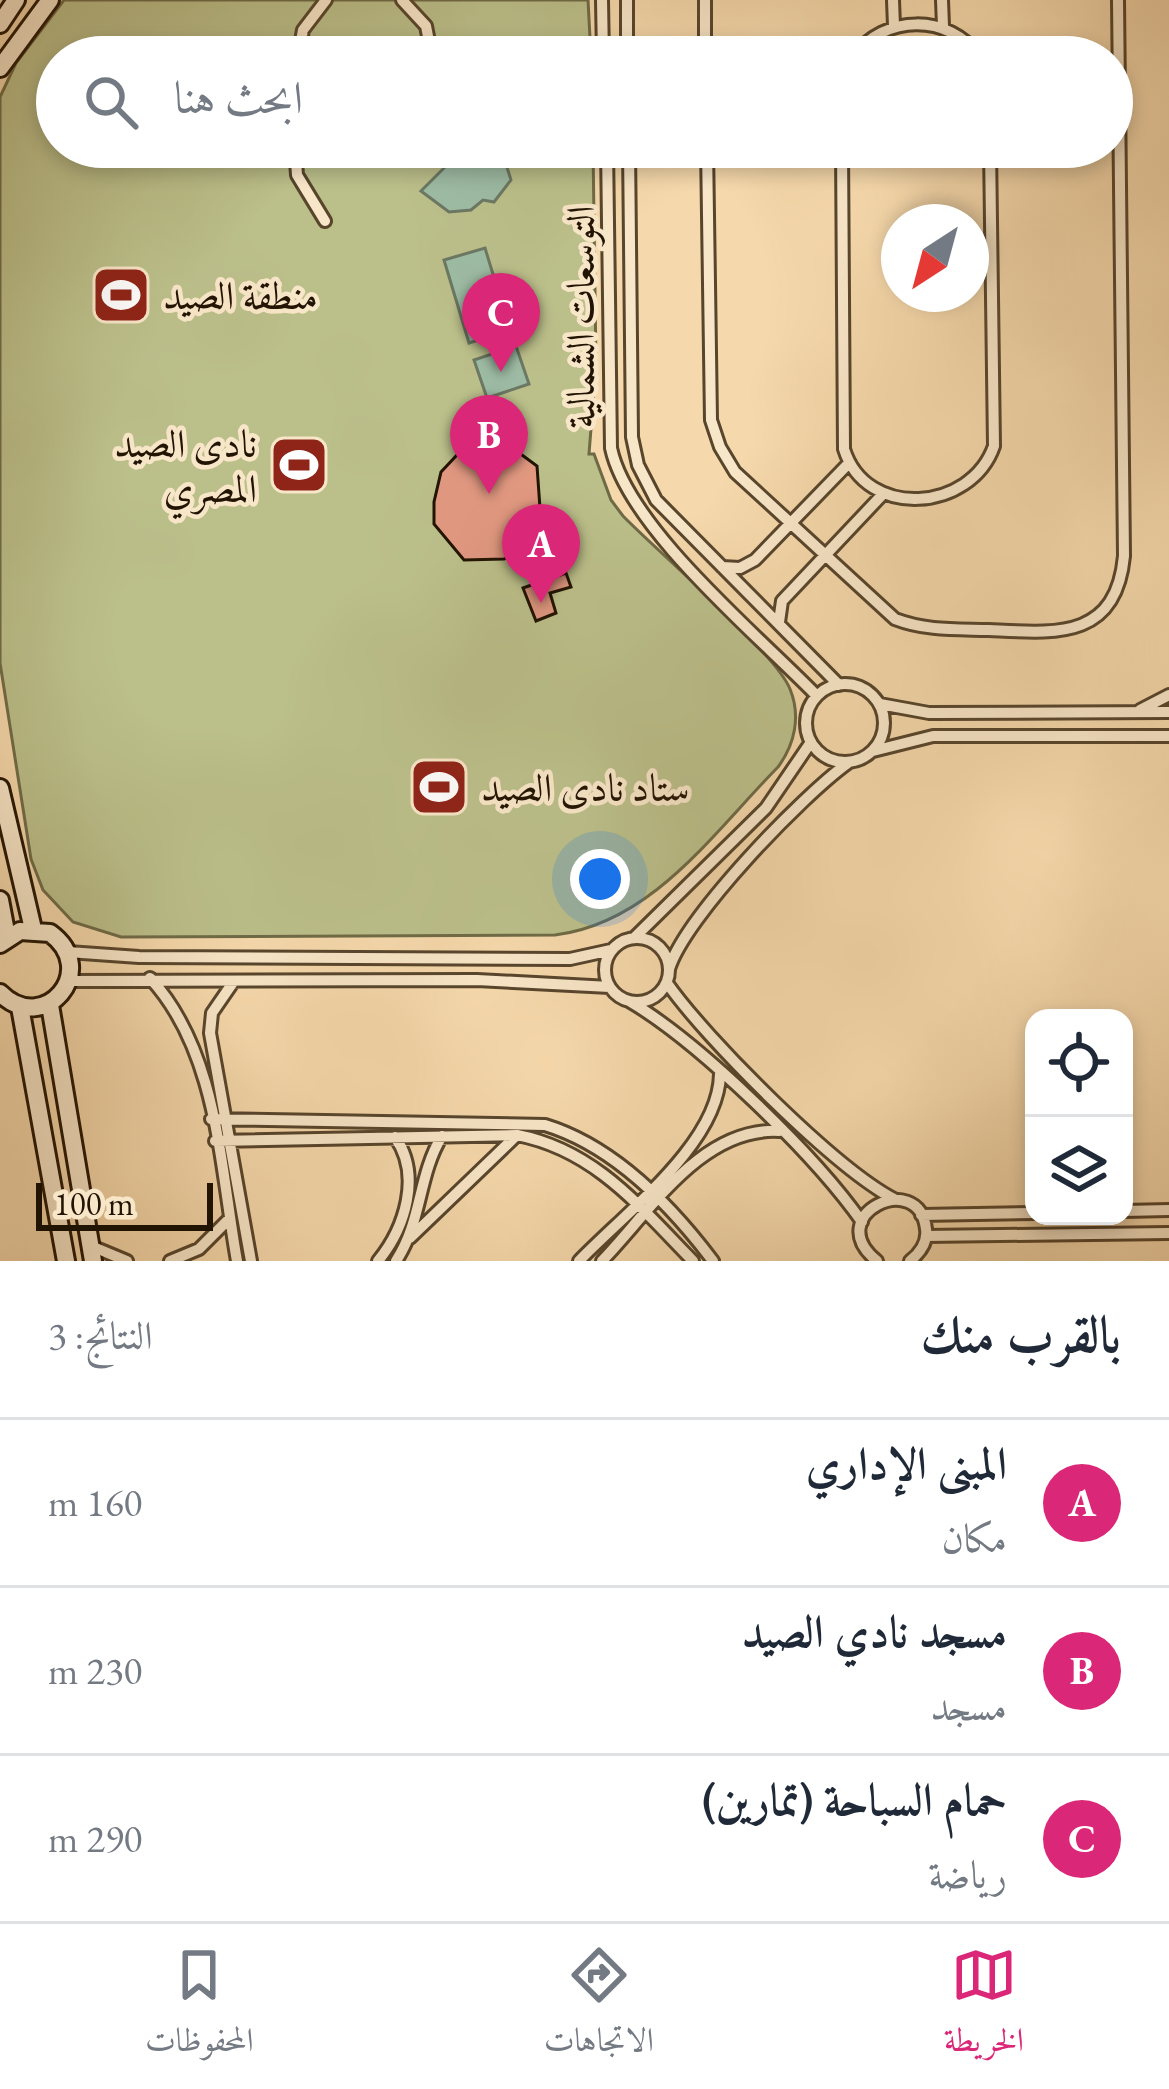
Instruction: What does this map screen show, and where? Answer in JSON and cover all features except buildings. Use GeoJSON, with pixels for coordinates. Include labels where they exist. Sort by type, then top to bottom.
{"type":"FeatureCollection","features":[{"type":"Feature","properties":{"kind":"street"},"geometry":{"type":"LineString","coordinates":[[0,25],[16,0]]}},
{"type":"Feature","properties":{"kind":"street"},"geometry":{"type":"LineString","coordinates":[[0,68],[6,45],[50,0]]}},
{"type":"Feature","properties":{"kind":"street"},"geometry":{"type":"LineString","coordinates":[[302,36],[326,0]]}},
{"type":"Feature","properties":{"kind":"street"},"geometry":{"type":"LineString","coordinates":[[402,0],[420,4],[428,36]]}},
{"type":"Feature","properties":{"kind":"street"},"geometry":{"type":"LineString","coordinates":[[602,0],[603,36]]}},
{"type":"Feature","properties":{"kind":"street"},"geometry":{"type":"LineString","coordinates":[[627,0],[627,36]]}},
{"type":"Feature","properties":{"kind":"street"},"geometry":{"type":"LineString","coordinates":[[704,0],[705,36]]}},
{"type":"Feature","properties":{"kind":"street"},"geometry":{"type":"LineString","coordinates":[[893,0],[894,26]]}},
{"type":"Feature","properties":{"kind":"street"},"geometry":{"type":"LineString","coordinates":[[942,0],[943,26]]}},
{"type":"Feature","properties":{"kind":"street"},"geometry":{"type":"LineString","coordinates":[[1118,0],[1118,36]]}},
{"type":"Feature","properties":{"kind":"street"},"geometry":{"type":"LineString","coordinates":[[874,36],[894,26],[943,26],[960,36]]}},
{"type":"Feature","properties":{"kind":"street"},"geometry":{"type":"LineString","coordinates":[[297,168],[299,181],[325,220]]}},
{"type":"Feature","properties":{"kind":"street","name":"التوسعات الشمالية"},"geometry":{"type":"LineString","coordinates":[[607,168],[611,448],[617,471],[652,526],[817,696]]}},
{"type":"Feature","properties":{"kind":"street"},"geometry":{"type":"LineString","coordinates":[[629,168],[632,436],[638,465],[656,500],[839,685]]}},
{"type":"Feature","properties":{"kind":"street"},"geometry":{"type":"LineString","coordinates":[[707,168],[711,420],[735,472],[882,611],[926,628],[1062,633],[1094,618],[1112,598],[1124,556],[1120,168]]}},
{"type":"Feature","properties":{"kind":"street"},"geometry":{"type":"LineString","coordinates":[[842,168],[842,434],[849,463],[883,494],[954,494],[983,470],[994,446],[990,168]]}},
{"type":"Feature","properties":{"kind":"street"},"geometry":{"type":"LineString","coordinates":[[722,567],[748,565],[849,463]]}},
{"type":"Feature","properties":{"kind":"street"},"geometry":{"type":"LineString","coordinates":[[617,471],[638,465]]}},
{"type":"Feature","properties":{"kind":"street"},"geometry":{"type":"LineString","coordinates":[[780,625],[782,601],[883,494]]}},
{"type":"Feature","properties":{"kind":"street"},"geometry":{"type":"LineString","coordinates":[[848,763],[830,760],[811,742],[806,718],[817,696],[839,685],[858,686],[880,704],[929,713],[1169,712]]}},
{"type":"Feature","properties":{"kind":"street"},"geometry":{"type":"LineString","coordinates":[[1135,712],[1169,695]]}},
{"type":"Feature","properties":{"kind":"street"},"geometry":{"type":"LineString","coordinates":[[873,752],[885,723],[880,704]]}},
{"type":"Feature","properties":{"kind":"street"},"geometry":{"type":"LineString","coordinates":[[629,1001],[655,997],[667,983],[669,969],[692,924],[817,789],[848,763],[933,736],[1169,736]]}},
{"type":"Feature","properties":{"kind":"street"},"geometry":{"type":"LineString","coordinates":[[68,952],[570,959],[611,950],[635,937],[766,808],[811,742]]}},
{"type":"Feature","properties":{"kind":"street"},"geometry":{"type":"LineString","coordinates":[[0,788],[33,929]]}},
{"type":"Feature","properties":{"kind":"street"},"geometry":{"type":"LineString","coordinates":[[0,900],[4,941],[33,929],[57,938],[68,952],[70,981],[50,1005],[20,1007],[0,993]]}},
{"type":"Feature","properties":{"kind":"street"},"geometry":{"type":"LineString","coordinates":[[635,937],[663,950],[669,969]]}},
{"type":"Feature","properties":{"kind":"street"},"geometry":{"type":"LineString","coordinates":[[610,987],[605,968],[611,950]]}},
{"type":"Feature","properties":{"kind":"street"},"geometry":{"type":"LineString","coordinates":[[441,959],[442,980]]}},
{"type":"Feature","properties":{"kind":"street"},"geometry":{"type":"LineString","coordinates":[[150,978],[193,1041],[237,1261]]}},
{"type":"Feature","properties":{"kind":"street"},"geometry":{"type":"LineString","coordinates":[[234,980],[212,1013],[210,1033],[251,1261]]}},
{"type":"Feature","properties":{"kind":"street"},"geometry":{"type":"LineString","coordinates":[[70,981],[442,980],[610,987],[689,1042],[862,1222]]}},
{"type":"Feature","properties":{"kind":"street"},"geometry":{"type":"LineString","coordinates":[[667,983],[703,1028],[847,1167],[894,1199],[921,1215],[1025,1213]]}},
{"type":"Feature","properties":{"kind":"street"},"geometry":{"type":"LineString","coordinates":[[50,1005],[92,1253],[127,1261]]}},
{"type":"Feature","properties":{"kind":"street"},"geometry":{"type":"LineString","coordinates":[[20,1007],[66,1261]]}},
{"type":"Feature","properties":{"kind":"street"},"geometry":{"type":"LineString","coordinates":[[579,1261],[711,1120],[720,1074]]}},
{"type":"Feature","properties":{"kind":"street"},"geometry":{"type":"LineString","coordinates":[[211,1118],[545,1125],[593,1143],[648,1190],[713,1261]]}},
{"type":"Feature","properties":{"kind":"street"},"geometry":{"type":"LineString","coordinates":[[602,1261],[713,1145],[745,1132],[779,1131]]}},
{"type":"Feature","properties":{"kind":"street"},"geometry":{"type":"LineString","coordinates":[[410,1238],[442,1136]]}},
{"type":"Feature","properties":{"kind":"street"},"geometry":{"type":"LineString","coordinates":[[215,1141],[517,1136],[584,1158],[694,1261]]}},
{"type":"Feature","properties":{"kind":"street"},"geometry":{"type":"LineString","coordinates":[[396,1261],[410,1238],[517,1136]]}},
{"type":"Feature","properties":{"kind":"street"},"geometry":{"type":"LineString","coordinates":[[377,1261],[400,1225],[407,1169],[395,1137]]}},
{"type":"Feature","properties":{"kind":"street"},"geometry":{"type":"LineString","coordinates":[[407,1169],[428,1169]]}},
{"type":"Feature","properties":{"kind":"street"},"geometry":{"type":"LineString","coordinates":[[873,1260],[861,1241],[862,1222],[874,1205],[894,1199]]}},
{"type":"Feature","properties":{"kind":"street"},"geometry":{"type":"LineString","coordinates":[[1133,1211],[1169,1210]]}},
{"type":"Feature","properties":{"kind":"street"},"geometry":{"type":"LineString","coordinates":[[910,1261],[926,1236],[921,1215]]}},
{"type":"Feature","properties":{"kind":"street"},"geometry":{"type":"LineString","coordinates":[[170,1261],[199,1249],[230,1219]]}},
{"type":"Feature","properties":{"kind":"street"},"geometry":{"type":"LineString","coordinates":[[926,1236],[1169,1233]]}},
{"type":"Feature","properties":{"kind":"green space","name":"نادى الصيد المصري"},"geometry":{"type":"Polygon","coordinates":[[[64,0],[588,0],[590,36],[37,36],[64,0]]]}},
{"type":"Feature","properties":{"kind":"green space","name":"نادى الصيد المصري"},"geometry":{"type":"Polygon","coordinates":[[[36,37],[36,168],[593,168],[596,365],[589,454],[594,454],[611,500],[623,516],[780,672],[790,689],[796,719],[789,749],[778,767],[651,894],[590,927],[555,935],[121,937],[73,922],[43,890],[31,859],[0,663],[0,97],[16,63],[36,37]]]}},
{"type":"Feature","properties":{"kind":"shaded area"},"geometry":{"type":"Polygon","coordinates":[[[444,168],[507,168],[511,180],[494,202],[483,200],[471,210],[449,212],[421,191],[444,168]]]}},
{"type":"Feature","properties":{"kind":"shaded area"},"geometry":{"type":"Polygon","coordinates":[[[485,248],[510,330],[469,343],[444,260],[485,248]]]}},
{"type":"Feature","properties":{"kind":"shaded area"},"geometry":{"type":"Polygon","coordinates":[[[516,346],[529,384],[487,398],[474,360],[516,346]]]}},
{"type":"Feature","properties":{"kind":"place","name":"منطقة الصيد"},"geometry":{"type":"Point","coordinates":[121,295]}},
{"type":"Feature","properties":{"kind":"place","name":"حمام السباحة (تمارين)"},"geometry":{"type":"Point","coordinates":[501,372]}},
{"type":"Feature","properties":{"kind":"place","name":"نادى الصيد المصري"},"geometry":{"type":"Point","coordinates":[299,465]}},
{"type":"Feature","properties":{"kind":"place","name":"مسجد نادي الصيد"},"geometry":{"type":"Point","coordinates":[489,494]}},
{"type":"Feature","properties":{"kind":"place","name":"المبنى الإداري"},"geometry":{"type":"Point","coordinates":[541,603]}},
{"type":"Feature","properties":{"kind":"place","name":"ستاد نادى الصيد"},"geometry":{"type":"Point","coordinates":[439,787]}}]}
